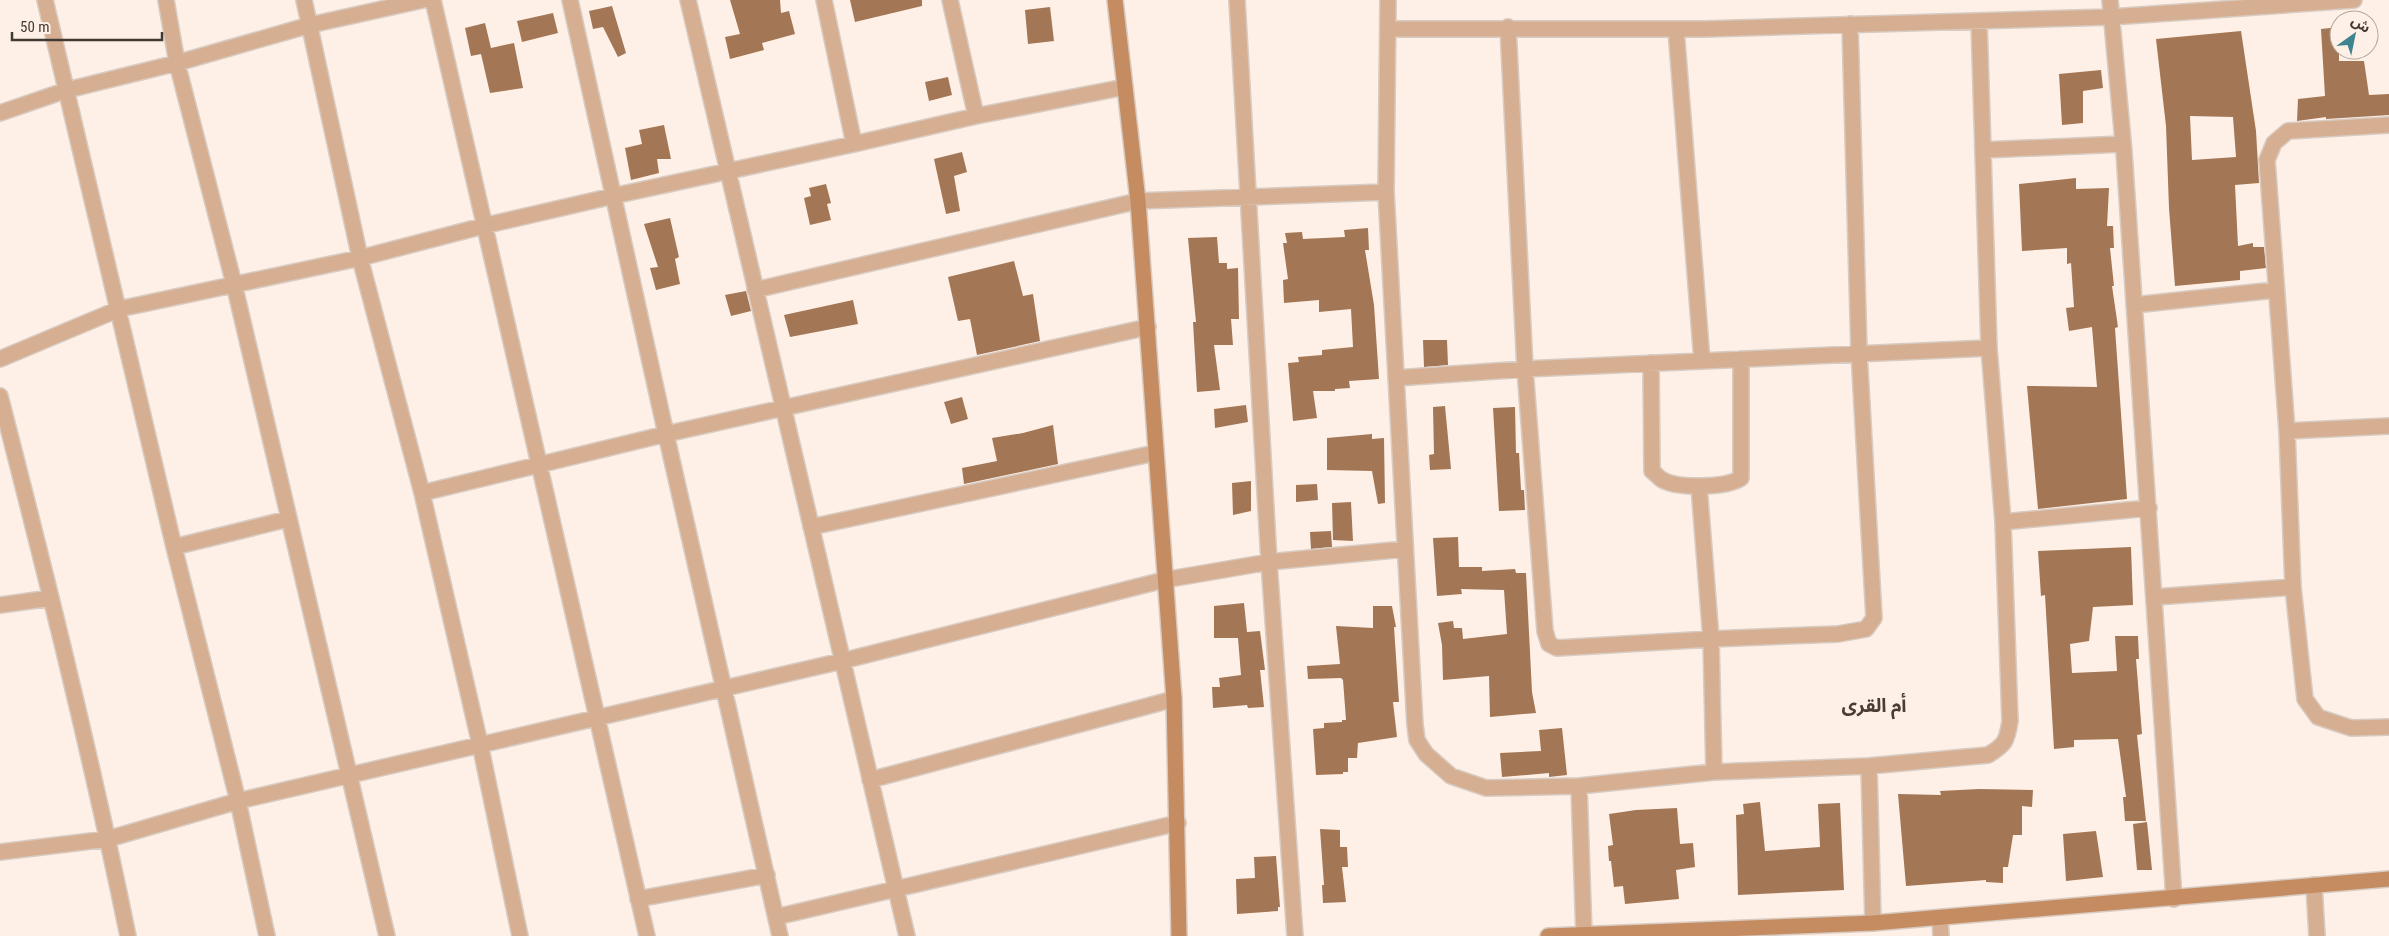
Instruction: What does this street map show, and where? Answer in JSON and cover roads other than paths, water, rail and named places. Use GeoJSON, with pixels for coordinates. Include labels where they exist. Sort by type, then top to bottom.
{"type":"FeatureCollection","features":[{"type":"Feature","properties":{"kind":"street"},"geometry":{"type":"LineString","coordinates":[[45,0],[120,309],[174,547],[238,801],[267,936]]}},
{"type":"Feature","properties":{"kind":"street"},"geometry":{"type":"LineString","coordinates":[[166,0],[177,63],[234,284],[387,936]]}},
{"type":"Feature","properties":{"kind":"street"},"geometry":{"type":"LineString","coordinates":[[304,0],[360,258],[422,493],[480,744],[520,936]]}},
{"type":"Feature","properties":{"kind":"street"},"geometry":{"type":"LineString","coordinates":[[0,113],[67,90],[177,63],[310,25],[423,0]]}},
{"type":"Feature","properties":{"kind":"street"},"geometry":{"type":"LineString","coordinates":[[433,0],[483,226],[540,465],[647,936]]}},
{"type":"Feature","properties":{"kind":"street"},"geometry":{"type":"LineString","coordinates":[[570,0],[780,936]]}},
{"type":"Feature","properties":{"kind":"street"},"geometry":{"type":"LineString","coordinates":[[688,0],[907,936]]}},
{"type":"Feature","properties":{"kind":"street"},"geometry":{"type":"LineString","coordinates":[[824,0],[854,144]]}},
{"type":"Feature","properties":{"kind":"street"},"geometry":{"type":"LineString","coordinates":[[950,0],[976,116]]}},
{"type":"Feature","properties":{"kind":"street"},"geometry":{"type":"LineString","coordinates":[[1115,0],[1138,201],[1174,699],[1179,936]]}},
{"type":"Feature","properties":{"kind":"street"},"geometry":{"type":"LineString","coordinates":[[1237,0],[1269,562],[1295,936]]}},
{"type":"Feature","properties":{"kind":"street"},"geometry":{"type":"LineString","coordinates":[[1388,0],[1386,192],[1415,724],[1417,740],[1422,748],[1451,776],[1486,788],[1579,786],[1714,772],[1869,766],[1988,755],[2003,746],[2008,736],[2010,721],[2004,522],[1989,348],[1979,21]]}},
{"type":"Feature","properties":{"kind":"street"},"geometry":{"type":"LineString","coordinates":[[2110,0],[2123,144],[2149,508],[2174,899]]}},
{"type":"Feature","properties":{"kind":"street"},"geometry":{"type":"LineString","coordinates":[[1388,29],[1508,27],[1676,28],[2111,18],[2354,0]]}},
{"type":"Feature","properties":{"kind":"street"},"geometry":{"type":"LineString","coordinates":[[1508,27],[1525,369],[1544,631],[1549,644],[1557,648],[1855,632],[1866,629],[1874,618],[1859,352],[1850,24]]}},
{"type":"Feature","properties":{"kind":"street"},"geometry":{"type":"LineString","coordinates":[[1676,28],[1702,361]]}},
{"type":"Feature","properties":{"kind":"street"},"geometry":{"type":"LineString","coordinates":[[0,359],[120,309],[360,258],[483,226],[613,196],[976,116],[1125,87]]}},
{"type":"Feature","properties":{"kind":"street"},"geometry":{"type":"LineString","coordinates":[[2389,125],[2288,131],[2274,143],[2267,160],[2275,290],[2287,431],[2293,587],[2305,699],[2318,717],[2351,728],[2389,727]]}},
{"type":"Feature","properties":{"kind":"street"},"geometry":{"type":"LineString","coordinates":[[1983,150],[2123,144]]}},
{"type":"Feature","properties":{"kind":"street"},"geometry":{"type":"LineString","coordinates":[[756,290],[1138,201],[1386,192]]}},
{"type":"Feature","properties":{"kind":"street"},"geometry":{"type":"LineString","coordinates":[[2134,305],[2275,290]]}},
{"type":"Feature","properties":{"kind":"street"},"geometry":{"type":"LineString","coordinates":[[422,493],[666,434],[1148,327]]}},
{"type":"Feature","properties":{"kind":"street"},"geometry":{"type":"LineString","coordinates":[[1396,378],[1525,369],[1859,352],[1989,348]]}},
{"type":"Feature","properties":{"kind":"street"},"geometry":{"type":"LineString","coordinates":[[1651,364],[1652,471],[1661,479],[1671,483],[1698,486],[1734,483],[1741,478],[1741,359]]}},
{"type":"Feature","properties":{"kind":"street"},"geometry":{"type":"LineString","coordinates":[[0,396],[52,598],[108,839],[128,936]]}},
{"type":"Feature","properties":{"kind":"street"},"geometry":{"type":"LineString","coordinates":[[2287,431],[2389,426]]}},
{"type":"Feature","properties":{"kind":"street"},"geometry":{"type":"LineString","coordinates":[[811,527],[1155,453]]}},
{"type":"Feature","properties":{"kind":"street"},"geometry":{"type":"LineString","coordinates":[[1698,486],[1712,639],[1714,772]]}},
{"type":"Feature","properties":{"kind":"street"},"geometry":{"type":"LineString","coordinates":[[2004,522],[2149,508]]}},
{"type":"Feature","properties":{"kind":"street"},"geometry":{"type":"LineString","coordinates":[[174,547],[288,519]]}},
{"type":"Feature","properties":{"kind":"street"},"geometry":{"type":"LineString","coordinates":[[0,852],[108,839],[238,801],[842,661],[1164,580],[1269,562],[1405,549]]}},
{"type":"Feature","properties":{"kind":"street"},"geometry":{"type":"LineString","coordinates":[[2155,596],[2293,587]]}},
{"type":"Feature","properties":{"kind":"street"},"geometry":{"type":"LineString","coordinates":[[0,604],[52,598]]}},
{"type":"Feature","properties":{"kind":"street"},"geometry":{"type":"LineString","coordinates":[[870,780],[1174,699]]}},
{"type":"Feature","properties":{"kind":"street"},"geometry":{"type":"LineString","coordinates":[[1869,766],[1873,923]]}},
{"type":"Feature","properties":{"kind":"street"},"geometry":{"type":"LineString","coordinates":[[1579,786],[1584,935]]}},
{"type":"Feature","properties":{"kind":"street"},"geometry":{"type":"LineString","coordinates":[[776,917],[1178,823]]}},
{"type":"Feature","properties":{"kind":"street"},"geometry":{"type":"LineString","coordinates":[[638,899],[767,875]]}},
{"type":"Feature","properties":{"kind":"street"},"geometry":{"type":"LineString","coordinates":[[1548,936],[1873,923],[2174,899],[2389,879]]}},
{"type":"Feature","properties":{"kind":"street"},"geometry":{"type":"LineString","coordinates":[[2314,885],[2318,936]]}},
{"type":"Feature","properties":{"kind":"street"},"geometry":{"type":"LineString","coordinates":[[1940,918],[1941,936]]}},
{"type":"Feature","properties":{"kind":"district","name":"أم القرى"},"geometry":{"type":"Point","coordinates":[1874,705]}}]}
